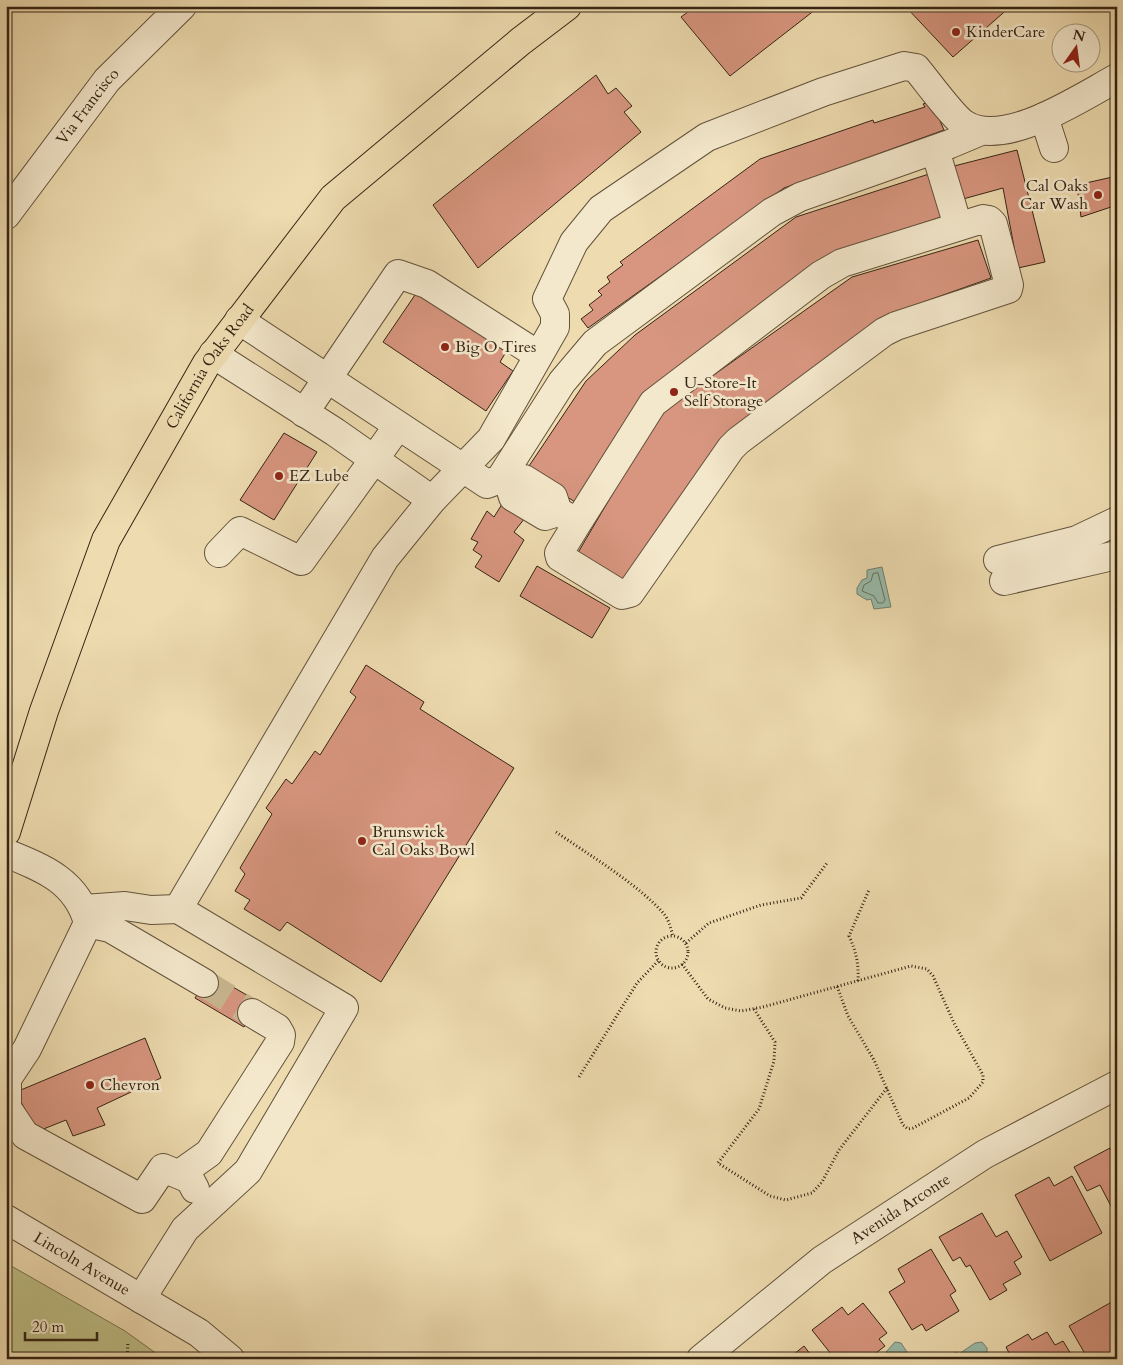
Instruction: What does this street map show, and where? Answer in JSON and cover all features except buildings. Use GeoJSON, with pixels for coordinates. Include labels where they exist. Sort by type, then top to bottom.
{"type":"FeatureCollection","features":[{"type":"Feature","properties":{"kind":"main road","name":"California Oaks Road"},"geometry":{"type":"LineString","coordinates":[[6,832],[44,711],[106,540],[213,354],[333,198],[521,41],[567,6]]}},
{"type":"Feature","properties":{"kind":"street","name":"Via Francisco"},"geometry":{"type":"LineString","coordinates":[[6,215],[107,80],[182,6]]}},
{"type":"Feature","properties":{"kind":"street"},"geometry":{"type":"LineString","coordinates":[[178,909],[385,558],[432,500],[491,439],[555,327],[555,314],[547,299],[574,242],[601,209],[707,137],[823,92],[904,66],[916,68],[963,123],[981,130],[1004,130],[1044,117],[1117,78]]}},
{"type":"Feature","properties":{"kind":"street"},"geometry":{"type":"LineString","coordinates":[[1044,117],[1054,148]]}},
{"type":"Feature","properties":{"kind":"street"},"geometry":{"type":"LineString","coordinates":[[505,482],[562,382],[595,343],[786,202],[935,150],[981,130]]}},
{"type":"Feature","properties":{"kind":"street"},"geometry":{"type":"LineString","coordinates":[[935,150],[958,226]]}},
{"type":"Feature","properties":{"kind":"street"},"geometry":{"type":"LineString","coordinates":[[983,218],[993,224],[1010,285],[1008,289],[884,332],[738,441],[731,448],[630,593],[622,595],[560,557],[559,553],[568,517],[653,403],[832,267],[983,218]]}},
{"type":"Feature","properties":{"kind":"street"},"geometry":{"type":"LineString","coordinates":[[304,413],[398,274],[427,284],[538,356]]}},
{"type":"Feature","properties":{"kind":"street"},"geometry":{"type":"LineString","coordinates":[[240,320],[462,469],[487,484],[505,482]]}},
{"type":"Feature","properties":{"kind":"street"},"geometry":{"type":"LineString","coordinates":[[213,354],[374,459],[432,500]]}},
{"type":"Feature","properties":{"kind":"street"},"geometry":{"type":"LineString","coordinates":[[219,553],[240,531],[301,561],[398,426]]}},
{"type":"Feature","properties":{"kind":"street"},"geometry":{"type":"LineString","coordinates":[[505,482],[512,497],[545,516],[568,517]]}},
{"type":"Feature","properties":{"kind":"street"},"geometry":{"type":"LineString","coordinates":[[1117,522],[1001,570],[1117,554]]}},
{"type":"Feature","properties":{"kind":"street"},"geometry":{"type":"LineString","coordinates":[[6,853],[48,870],[75,894],[86,916],[204,983]]}},
{"type":"Feature","properties":{"kind":"street"},"geometry":{"type":"LineString","coordinates":[[86,916],[125,906],[151,910],[178,909],[344,1008],[248,1170],[185,1228],[141,1299]]}},
{"type":"Feature","properties":{"kind":"street"},"geometry":{"type":"LineString","coordinates":[[86,916],[27,1049],[7,1079],[8,1108],[25,1135],[142,1199],[162,1168],[187,1178]]}},
{"type":"Feature","properties":{"kind":"street"},"geometry":{"type":"LineString","coordinates":[[207,1207],[187,1178],[185,1170],[209,1153],[274,1051],[281,1035],[277,1028],[252,1013]]}},
{"type":"Feature","properties":{"kind":"street","name":"Avenida Arconte"},"geometry":{"type":"LineString","coordinates":[[701,1359],[822,1260],[985,1154],[1117,1085]]}},
{"type":"Feature","properties":{"kind":"street","name":"Lincoln Avenue"},"geometry":{"type":"LineString","coordinates":[[6,1219],[199,1333],[230,1359]]}},
{"type":"Feature","properties":{"kind":"path"},"geometry":{"type":"LineString","coordinates":[[556,832],[655,906],[666,916],[673,936],[686,943]]}},
{"type":"Feature","properties":{"kind":"path"},"geometry":{"type":"LineString","coordinates":[[686,943],[709,923],[761,905],[801,898],[827,863]]}},
{"type":"Feature","properties":{"kind":"path"},"geometry":{"type":"LineString","coordinates":[[858,981],[859,966],[855,948],[849,936],[869,890]]}},
{"type":"Feature","properties":{"kind":"path"},"geometry":{"type":"LineString","coordinates":[[673,936],[660,942],[656,951],[659,960],[672,967],[682,964],[687,957],[686,943]]}},
{"type":"Feature","properties":{"kind":"path"},"geometry":{"type":"LineString","coordinates":[[579,1076],[637,983],[659,960]]}},
{"type":"Feature","properties":{"kind":"path"},"geometry":{"type":"LineString","coordinates":[[682,964],[692,975],[698,989],[708,999],[725,1008],[741,1011],[910,966],[927,969],[933,976],[954,1023],[983,1075],[983,1082],[969,1098],[908,1128],[903,1125],[874,1060],[848,1016],[837,986]]}},
{"type":"Feature","properties":{"kind":"path"},"geometry":{"type":"LineString","coordinates":[[754,1009],[775,1042],[774,1061],[759,1109],[718,1163],[770,1196],[786,1200],[800,1198],[812,1193],[822,1182],[839,1150],[887,1088]]}},
{"type":"Feature","properties":{"kind":"path"},"geometry":{"type":"LineString","coordinates":[[127,1359],[128,1342]]}},
{"type":"Feature","properties":{"kind":"green space"},"geometry":{"type":"Polygon","coordinates":[[[6,1263],[125,1331],[164,1359],[6,1359],[6,1263]]]}},
{"type":"Feature","properties":{"kind":"water"},"geometry":{"type":"Polygon","coordinates":[[[882,567],[891,607],[874,609],[871,599],[867,600],[857,594],[857,588],[862,580],[867,578],[867,570],[882,567]]]}},
{"type":"Feature","properties":{"kind":"water"},"geometry":{"type":"Polygon","coordinates":[[[895,1342],[901,1343],[907,1352],[902,1359],[886,1359],[888,1355],[886,1352],[895,1342]]]}},
{"type":"Feature","properties":{"kind":"water"},"geometry":{"type":"Polygon","coordinates":[[[982,1342],[987,1348],[987,1358],[953,1359],[955,1352],[959,1354],[975,1343],[982,1342]]]}},
{"type":"Feature","properties":{"kind":"tunnel"},"geometry":{"type":"LineString","coordinates":[[204,983],[252,1013]]}},
{"type":"Feature","properties":{"kind":"place","name":"KinderCare"},"geometry":{"type":"Point","coordinates":[956,32]}},
{"type":"Feature","properties":{"kind":"place","name":"Cal Oaks Car Wash"},"geometry":{"type":"Point","coordinates":[1098,195]}},
{"type":"Feature","properties":{"kind":"place","name":"Big O Tires"},"geometry":{"type":"Point","coordinates":[445,347]}},
{"type":"Feature","properties":{"kind":"place","name":"U-Store-It Self Storage"},"geometry":{"type":"Point","coordinates":[674,392]}},
{"type":"Feature","properties":{"kind":"place","name":"EZ Lube"},"geometry":{"type":"Point","coordinates":[279,476]}},
{"type":"Feature","properties":{"kind":"place","name":"Brunswick Cal Oaks Bowl"},"geometry":{"type":"Point","coordinates":[362,841]}},
{"type":"Feature","properties":{"kind":"place","name":"Chevron"},"geometry":{"type":"Point","coordinates":[90,1085]}}]}
